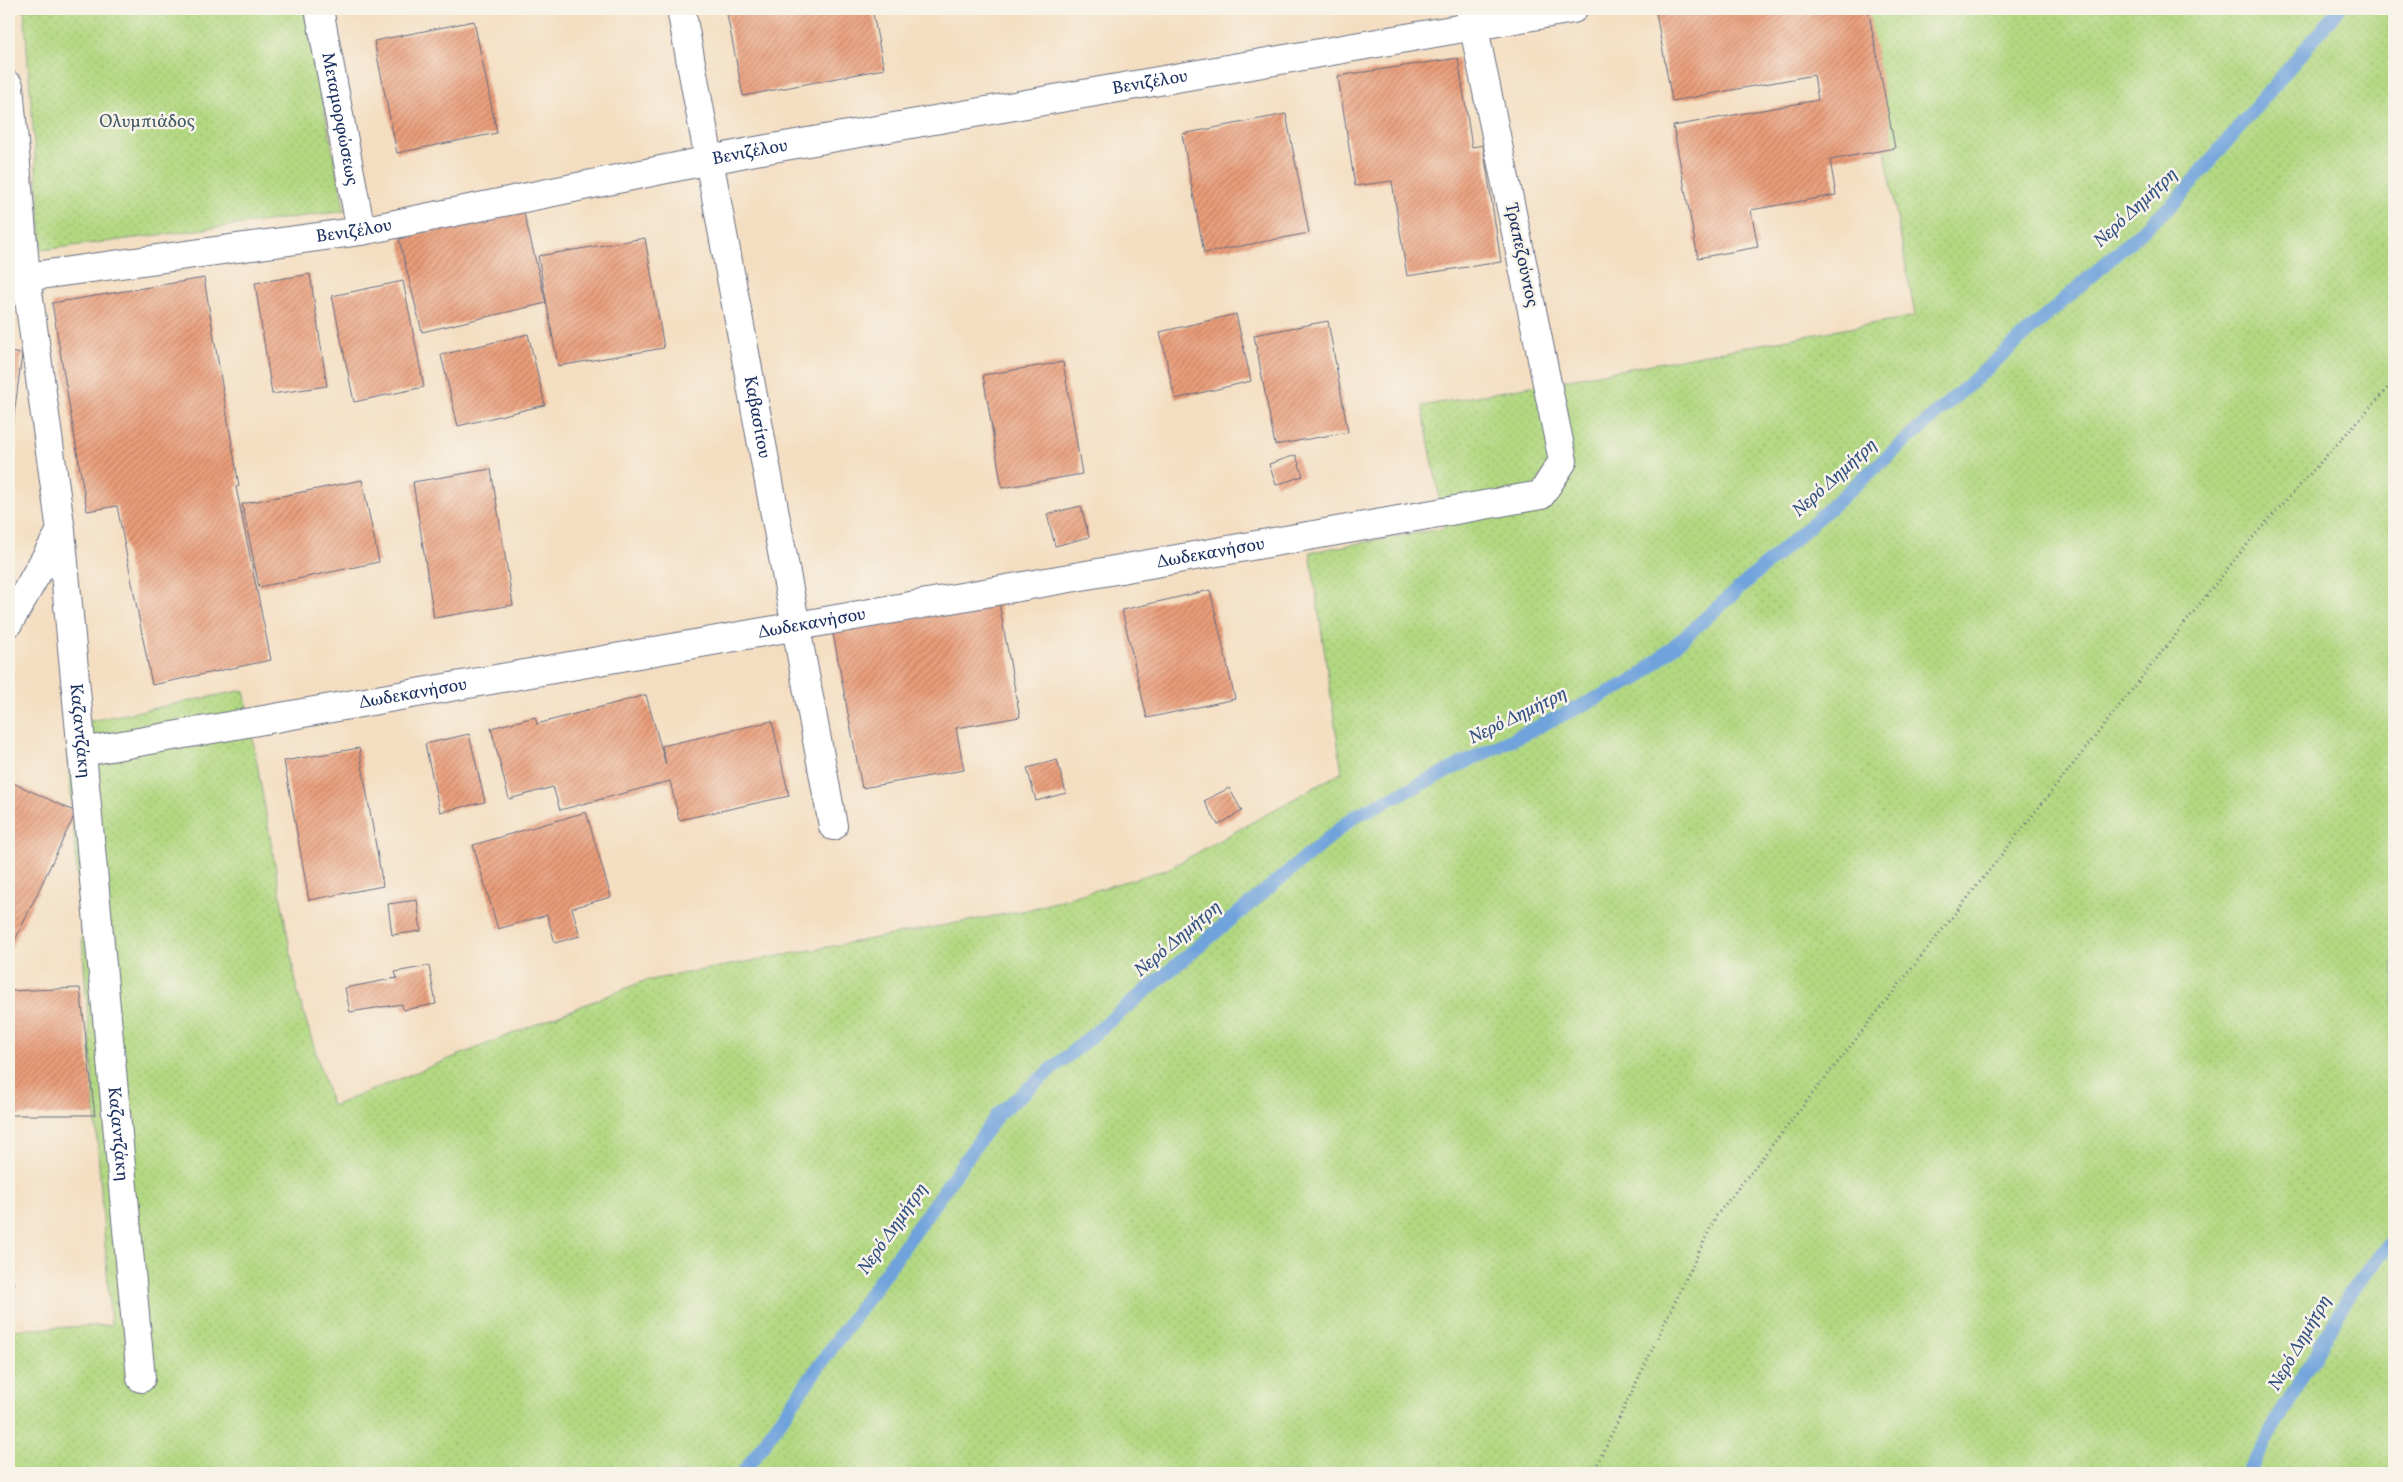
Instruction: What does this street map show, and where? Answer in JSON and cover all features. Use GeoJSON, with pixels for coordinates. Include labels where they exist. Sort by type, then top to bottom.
{"type":"FeatureCollection","features":[{"type":"Feature","properties":{"kind":"street","name":"Μεταμορφώσεως"},"geometry":{"type":"LineString","coordinates":[[319,9],[361,231]]}},
{"type":"Feature","properties":{"kind":"street","name":"Καβασίτου"},"geometry":{"type":"LineString","coordinates":[[681,9],[833,826]]}},
{"type":"Feature","properties":{"kind":"street","name":"Βενιζέλου"},"geometry":{"type":"LineString","coordinates":[[18,277],[361,231],[709,160],[1472,18],[1573,9]]}},
{"type":"Feature","properties":{"kind":"street","name":"Τραπεζούντος"},"geometry":{"type":"LineString","coordinates":[[1472,18],[1563,461],[1542,495]]}},
{"type":"Feature","properties":{"kind":"street","name":"Καζαντζάκη"},"geometry":{"type":"LineString","coordinates":[[9,86],[18,277],[61,531],[141,1378]]}},
{"type":"Feature","properties":{"kind":"street","name":"Δωδεκανήσου"},"geometry":{"type":"LineString","coordinates":[[82,752],[1542,495]]}},
{"type":"Feature","properties":{"kind":"street"},"geometry":{"type":"LineString","coordinates":[[9,622],[61,531]]}},
{"type":"Feature","properties":{"kind":"path"},"geometry":{"type":"LineString","coordinates":[[1593,1473],[1716,1216],[2252,538],[2394,381]]}},
{"type":"Feature","properties":{"kind":"green space","name":"Ολυμπιάδος"},"geometry":{"type":"Polygon","coordinates":[[[24,9],[304,9],[345,211],[42,250],[24,9]]]}},
{"type":"Feature","properties":{"kind":"green space"},"geometry":{"type":"Polygon","coordinates":[[[1859,9],[2394,9],[2394,1473],[9,1473],[9,1330],[111,1325],[66,726],[244,690],[298,994],[332,1106],[644,981],[1027,910],[1168,869],[1342,772],[1310,552],[1445,528],[1422,406],[1915,316],[1859,9]]]}},
{"type":"Feature","properties":{"kind":"building"},"geometry":{"type":"Polygon","coordinates":[[[726,9],[872,9],[884,69],[743,96],[726,9]]]}},
{"type":"Feature","properties":{"kind":"building"},"geometry":{"type":"Polygon","coordinates":[[[1680,9],[1868,9],[1895,148],[1830,160],[1836,195],[1751,210],[1758,247],[1698,258],[1673,126],[1818,100],[1814,75],[1672,101],[1656,13],[1680,9]]]}},
{"type":"Feature","properties":{"kind":"building"},"geometry":{"type":"Polygon","coordinates":[[[474,21],[497,133],[397,153],[374,41],[474,21]]]}},
{"type":"Feature","properties":{"kind":"building"},"geometry":{"type":"Polygon","coordinates":[[[1458,58],[1472,147],[1483,145],[1501,262],[1407,276],[1392,181],[1355,186],[1338,76],[1458,58]]]}},
{"type":"Feature","properties":{"kind":"building"},"geometry":{"type":"Polygon","coordinates":[[[1286,114],[1309,233],[1204,253],[1182,134],[1286,114]]]}},
{"type":"Feature","properties":{"kind":"building"},"geometry":{"type":"Polygon","coordinates":[[[523,209],[546,303],[422,332],[399,239],[523,209]]]}},
{"type":"Feature","properties":{"kind":"building"},"geometry":{"type":"Polygon","coordinates":[[[645,238],[664,348],[558,366],[538,256],[645,238]]]}},
{"type":"Feature","properties":{"kind":"building"},"geometry":{"type":"Polygon","coordinates":[[[310,274],[327,386],[272,394],[255,283],[310,274]]]}},
{"type":"Feature","properties":{"kind":"building"},"geometry":{"type":"Polygon","coordinates":[[[204,278],[239,486],[236,487],[271,660],[152,685],[117,506],[87,511],[52,303],[204,278]]]}},
{"type":"Feature","properties":{"kind":"building"},"geometry":{"type":"Polygon","coordinates":[[[403,281],[424,387],[354,402],[332,296],[403,281]]]}},
{"type":"Feature","properties":{"kind":"building"},"geometry":{"type":"Polygon","coordinates":[[[1236,314],[1251,381],[1175,399],[1160,332],[1236,314]]]}},
{"type":"Feature","properties":{"kind":"building"},"geometry":{"type":"Polygon","coordinates":[[[1328,321],[1348,432],[1275,445],[1254,335],[1328,321]]]}},
{"type":"Feature","properties":{"kind":"building"},"geometry":{"type":"Polygon","coordinates":[[[528,334],[545,405],[458,426],[441,355],[528,334]]]}},
{"type":"Feature","properties":{"kind":"building"},"geometry":{"type":"Polygon","coordinates":[[[9,352],[22,354],[10,446],[9,445],[9,352]]]}},
{"type":"Feature","properties":{"kind":"building"},"geometry":{"type":"Polygon","coordinates":[[[1063,362],[1082,474],[1002,488],[983,375],[1063,362]]]}},
{"type":"Feature","properties":{"kind":"building"},"geometry":{"type":"Polygon","coordinates":[[[1296,455],[1303,476],[1276,485],[1269,464],[1296,455]]]}},
{"type":"Feature","properties":{"kind":"building"},"geometry":{"type":"Polygon","coordinates":[[[491,469],[513,605],[434,618],[413,482],[491,469]]]}},
{"type":"Feature","properties":{"kind":"building"},"geometry":{"type":"Polygon","coordinates":[[[362,480],[379,562],[259,587],[242,504],[362,480]]]}},
{"type":"Feature","properties":{"kind":"building"},"geometry":{"type":"Polygon","coordinates":[[[1081,506],[1089,537],[1055,546],[1047,514],[1081,506]]]}},
{"type":"Feature","properties":{"kind":"building"},"geometry":{"type":"Polygon","coordinates":[[[1210,590],[1235,699],[1147,718],[1122,610],[1210,590]]]}},
{"type":"Feature","properties":{"kind":"building"},"geometry":{"type":"Polygon","coordinates":[[[999,603],[1020,717],[956,728],[964,770],[862,788],[833,633],[999,603]]]}},
{"type":"Feature","properties":{"kind":"building"},"geometry":{"type":"Polygon","coordinates":[[[646,695],[666,765],[662,746],[772,721],[789,796],[679,820],[670,781],[560,810],[553,787],[509,799],[491,728],[535,717],[537,724],[646,695]]]}},
{"type":"Feature","properties":{"kind":"building"},"geometry":{"type":"Polygon","coordinates":[[[469,734],[485,802],[440,812],[425,744],[469,734]]]}},
{"type":"Feature","properties":{"kind":"building"},"geometry":{"type":"Polygon","coordinates":[[[359,748],[383,886],[309,900],[284,761],[359,748]]]}},
{"type":"Feature","properties":{"kind":"building"},"geometry":{"type":"Polygon","coordinates":[[[1057,760],[1066,793],[1036,801],[1027,768],[1057,760]]]}},
{"type":"Feature","properties":{"kind":"building"},"geometry":{"type":"Polygon","coordinates":[[[9,781],[76,812],[9,953],[9,781]]]}},
{"type":"Feature","properties":{"kind":"building"},"geometry":{"type":"Polygon","coordinates":[[[1229,788],[1242,811],[1218,825],[1204,801],[1229,788]]]}},
{"type":"Feature","properties":{"kind":"building"},"geometry":{"type":"Polygon","coordinates":[[[586,812],[611,897],[572,908],[580,936],[555,943],[547,915],[498,929],[473,845],[586,812]]]}},
{"type":"Feature","properties":{"kind":"building"},"geometry":{"type":"Polygon","coordinates":[[[417,900],[421,931],[392,935],[388,904],[417,900]]]}},
{"type":"Feature","properties":{"kind":"building"},"geometry":{"type":"Polygon","coordinates":[[[429,966],[436,1004],[403,1010],[402,1004],[350,1012],[345,988],[397,978],[395,972],[429,966]]]}},
{"type":"Feature","properties":{"kind":"building"},"geometry":{"type":"Polygon","coordinates":[[[80,988],[95,1115],[9,1115],[9,991],[80,988]]]}},
{"type":"Feature","properties":{"kind":"building"},"geometry":{"type":"Polygon","coordinates":[[[9,1266],[14,1286],[9,1287],[9,1266]]]}},
{"type":"Feature","properties":{"kind":"waterway","name":"Νερό Δημήτρη"},"geometry":{"type":"LineString","coordinates":[[743,1473],[998,1114],[1355,816],[1638,678],[2178,199],[2339,9]]}},
{"type":"Feature","properties":{"kind":"waterway","name":"Νερό Δημήτρη"},"geometry":{"type":"LineString","coordinates":[[2248,1473],[2350,1293],[2394,1239]]}}]}
